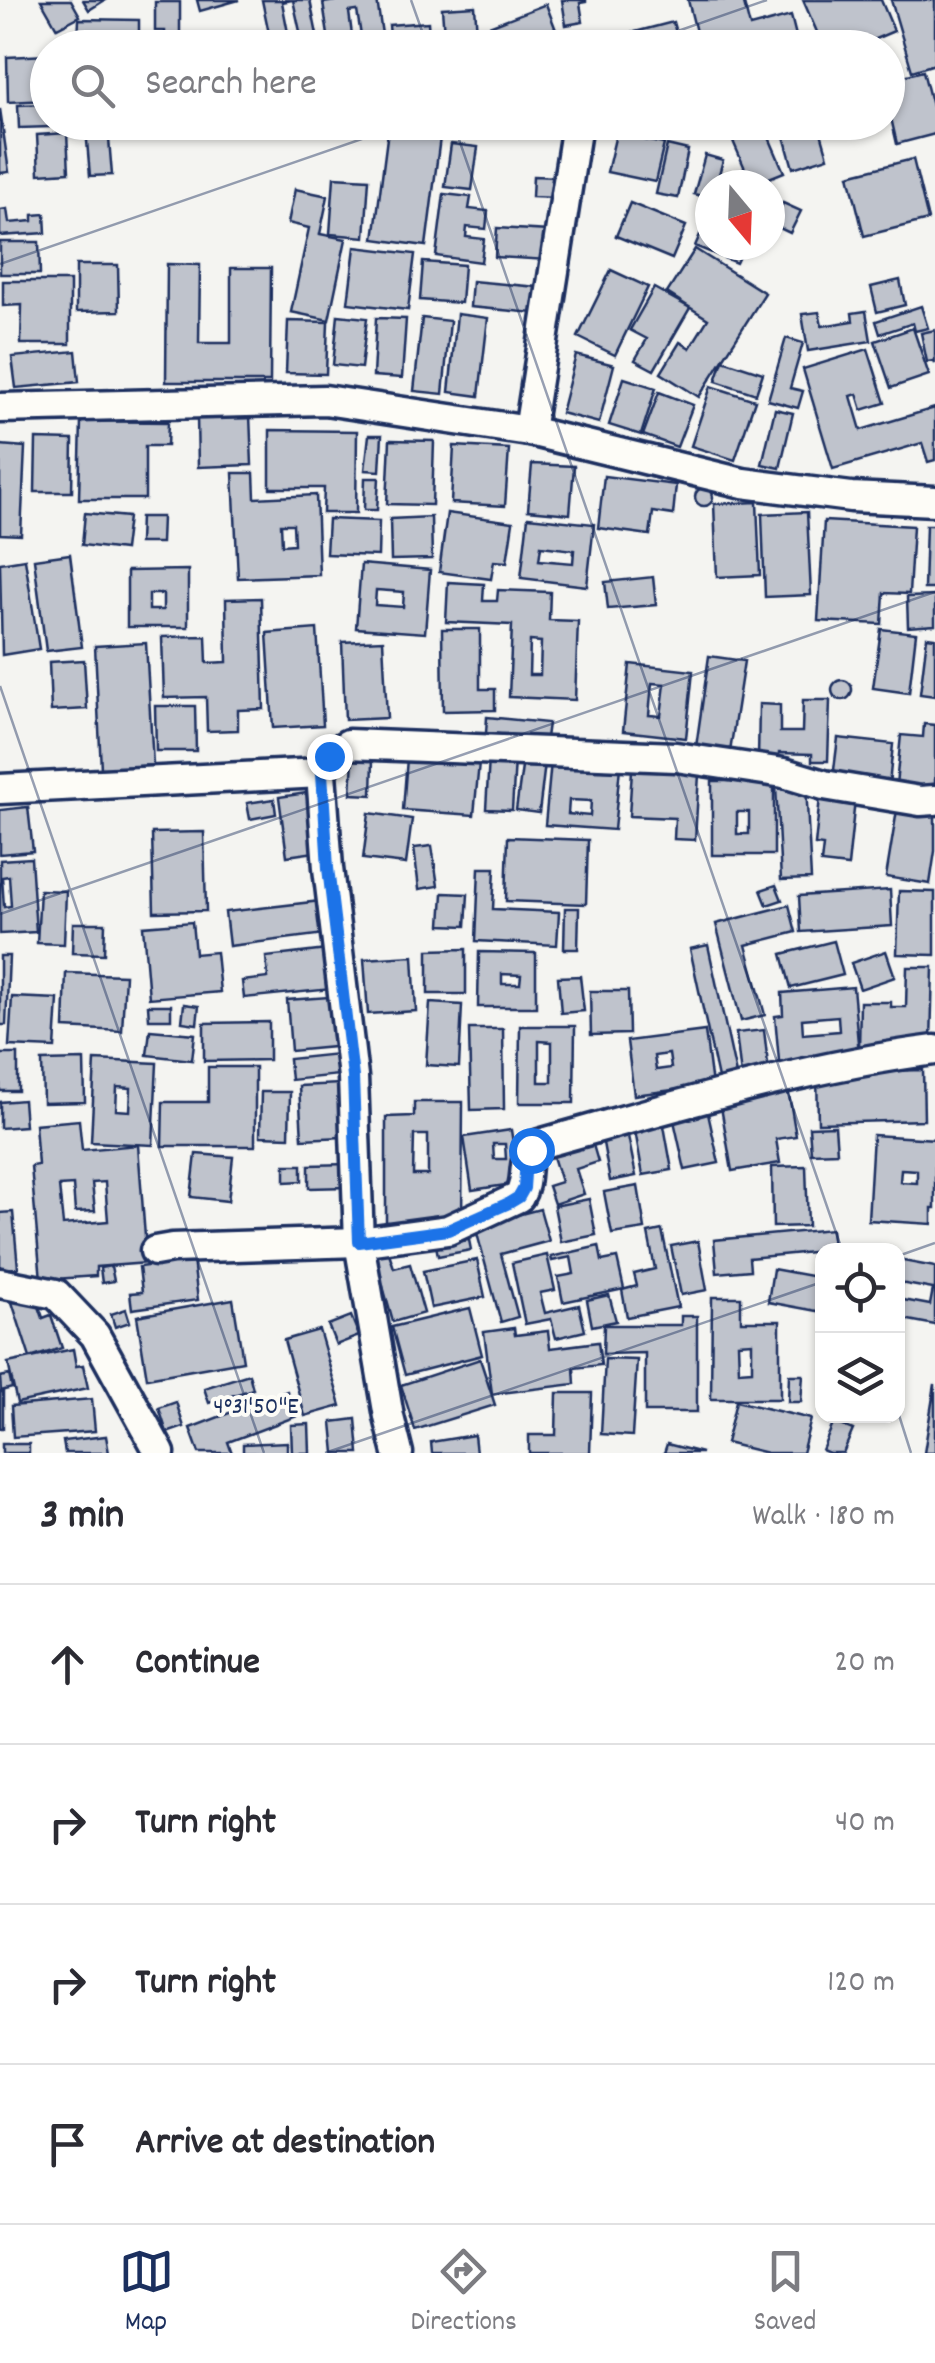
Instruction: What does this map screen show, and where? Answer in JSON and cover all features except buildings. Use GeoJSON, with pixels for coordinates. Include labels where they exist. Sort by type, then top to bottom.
{"type":"FeatureCollection","features":[{"type":"Feature","properties":{"kind":"street"},"geometry":{"type":"LineString","coordinates":[[529,431],[574,140]]}},
{"type":"Feature","properties":{"kind":"street"},"geometry":{"type":"LineString","coordinates":[[0,408],[325,400],[529,431],[743,483],[851,498],[935,502]]}},
{"type":"Feature","properties":{"kind":"street"},"geometry":{"type":"LineString","coordinates":[[398,1453],[359,1242],[353,1077],[328,868],[322,773],[329,756],[348,744],[676,757],[784,773],[824,785],[920,801],[935,800]]}},
{"type":"Feature","properties":{"kind":"street"},"geometry":{"type":"LineString","coordinates":[[0,789],[322,773]]}},
{"type":"Feature","properties":{"kind":"street"},"geometry":{"type":"LineString","coordinates":[[154,1251],[359,1242],[448,1230],[519,1197],[524,1188],[526,1159],[539,1144],[776,1078],[935,1050]]}},
{"type":"Feature","properties":{"kind":"street"},"geometry":{"type":"LineString","coordinates":[[0,1283],[56,1294],[96,1335],[160,1453]]}},
{"type":"Feature","properties":{"kind":"route"},"geometry":{"type":"LineString","coordinates":[[329,756],[322,773],[328,868],[353,1077],[359,1242],[448,1230],[509,1203],[524,1188],[526,1159],[531,1150]]}}]}
